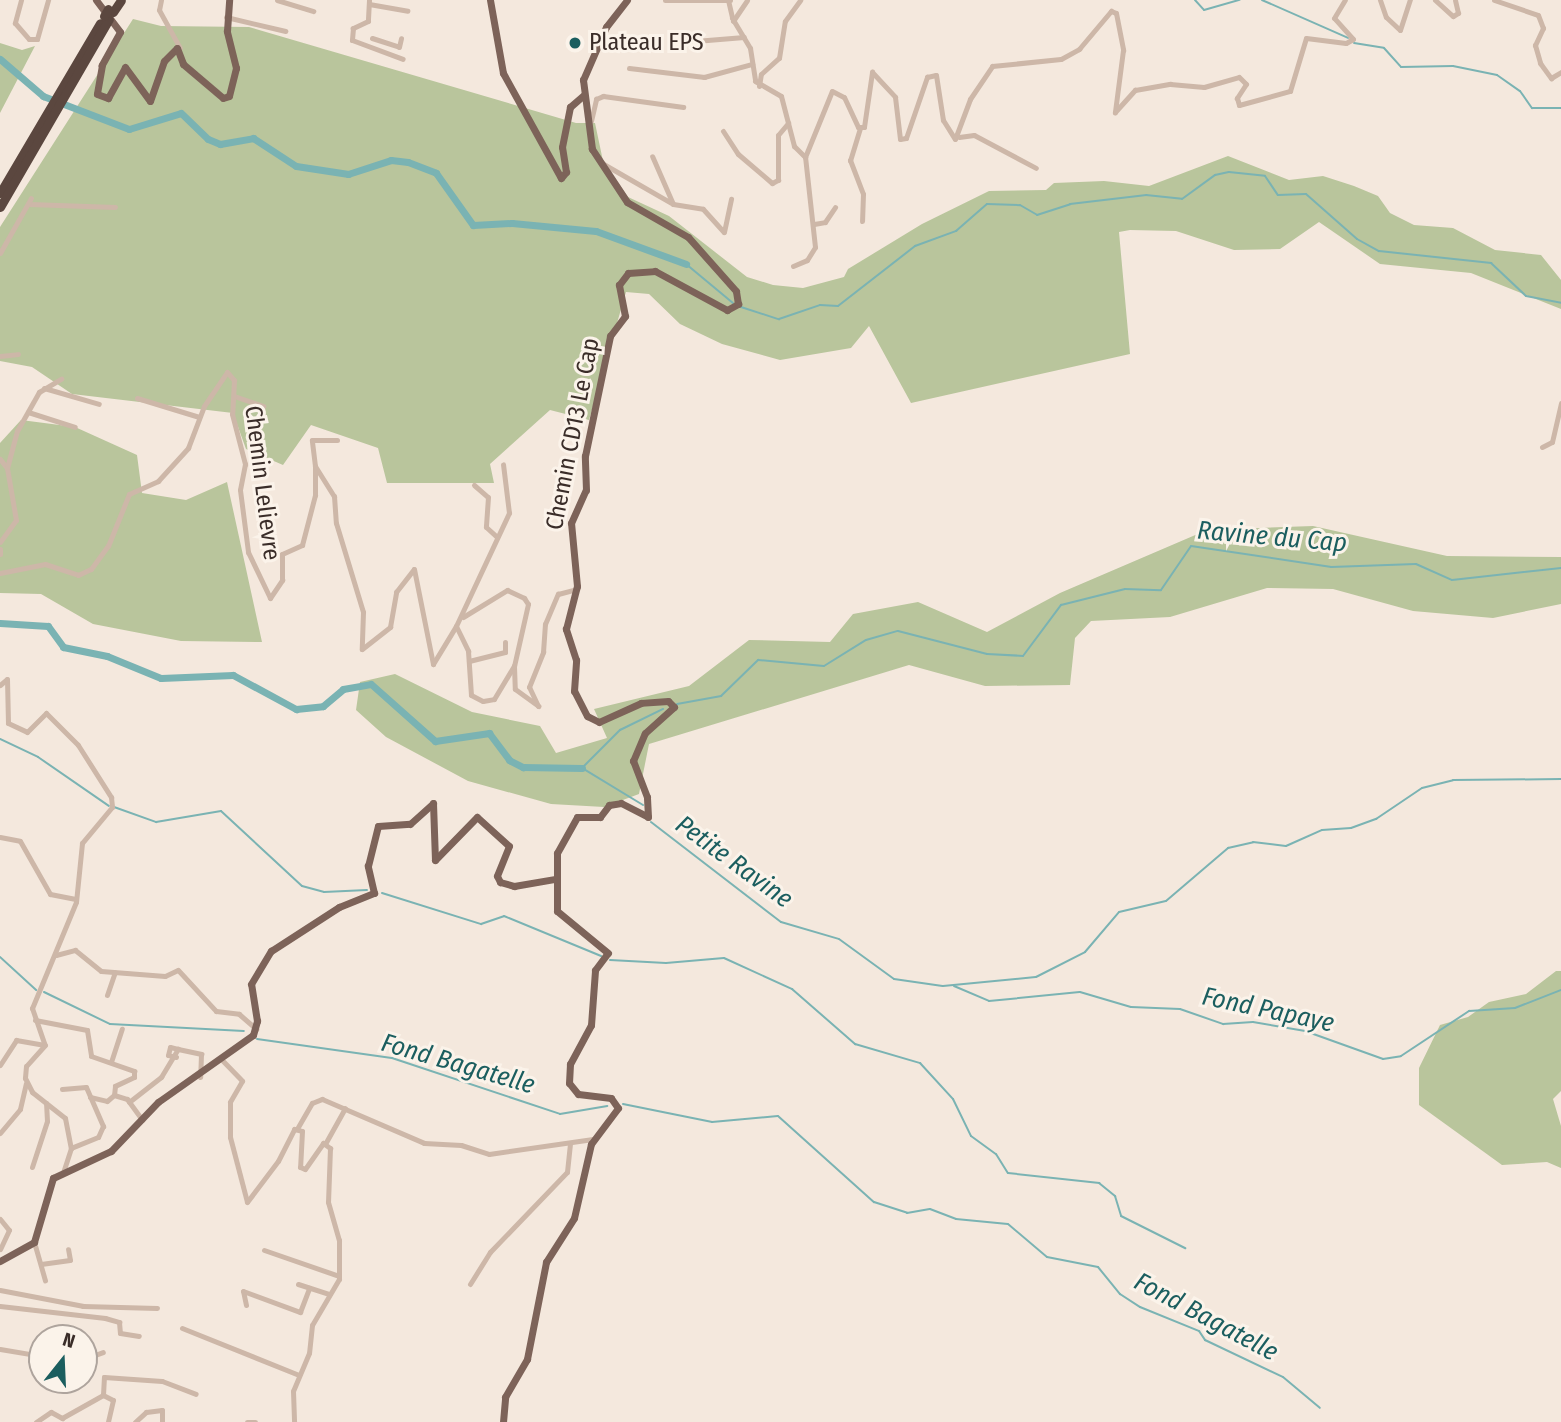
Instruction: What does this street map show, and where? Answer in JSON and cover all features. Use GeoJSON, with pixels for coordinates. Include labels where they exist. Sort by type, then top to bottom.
{"type":"FeatureCollection","features":[{"type":"Feature","properties":{"kind":"highway"},"geometry":{"type":"LineString","coordinates":[[108,15],[113,0]]}},
{"type":"Feature","properties":{"kind":"highway"},"geometry":{"type":"LineString","coordinates":[[0,193],[108,15],[121,0]]}},
{"type":"Feature","properties":{"kind":"highway"},"geometry":{"type":"LineString","coordinates":[[0,206],[40,131]]}},
{"type":"Feature","properties":{"kind":"main road"},"geometry":{"type":"LineString","coordinates":[[96,0],[120,32],[102,65],[96,89],[100,98],[108,98],[125,68],[144,98],[152,99],[164,61],[180,48],[183,64],[223,98],[229,96],[236,68],[226,18],[229,0]]}},
{"type":"Feature","properties":{"kind":"main road"},"geometry":{"type":"LineString","coordinates":[[490,0],[503,73],[561,178],[566,172],[562,147],[570,107],[584,95]]}},
{"type":"Feature","properties":{"kind":"main road"},"geometry":{"type":"LineString","coordinates":[[600,162],[591,140],[591,121],[583,80],[601,37],[627,0]]}},
{"type":"Feature","properties":{"kind":"main road","name":"Chemin CD13 Le Cap"},"geometry":{"type":"LineString","coordinates":[[593,1139],[616,1116],[618,1105],[611,1098],[578,1094],[569,1073],[589,1032],[595,970],[608,953],[560,917],[555,879],[556,853],[577,817],[600,817],[609,805],[621,803],[648,817],[647,797],[633,761],[645,733],[674,707],[668,701],[640,703],[599,722],[587,716],[574,691],[576,660],[565,624],[577,589],[571,523],[586,490],[585,456],[610,336],[625,316],[618,292],[622,279],[635,271],[655,271],[727,310],[738,304],[734,289],[688,237],[627,202],[600,162]]}},
{"type":"Feature","properties":{"kind":"main road"},"geometry":{"type":"LineString","coordinates":[[0,1261],[34,1242],[47,1188],[63,1173],[111,1151],[158,1102],[200,1077],[256,1029],[251,984],[266,957],[339,907],[371,897],[375,888],[368,866],[382,824],[410,824],[433,803],[435,860],[477,817],[509,846],[497,876],[500,882],[514,886],[555,879]]}},
{"type":"Feature","properties":{"kind":"main road"},"geometry":{"type":"LineString","coordinates":[[503,1422],[505,1396],[527,1359],[540,1279],[553,1245],[574,1218],[593,1139]]}},
{"type":"Feature","properties":{"kind":"street"},"geometry":{"type":"LineString","coordinates":[[21,0],[15,23],[29,38],[37,39],[48,0]]}},
{"type":"Feature","properties":{"kind":"street"},"geometry":{"type":"LineString","coordinates":[[161,0],[159,10],[180,48]]}},
{"type":"Feature","properties":{"kind":"street"},"geometry":{"type":"LineString","coordinates":[[276,0],[313,10]]}},
{"type":"Feature","properties":{"kind":"street"},"geometry":{"type":"LineString","coordinates":[[665,0],[729,1],[733,21],[744,37],[758,86]]}},
{"type":"Feature","properties":{"kind":"street"},"geometry":{"type":"LineString","coordinates":[[733,21],[747,0]]}},
{"type":"Feature","properties":{"kind":"street"},"geometry":{"type":"LineString","coordinates":[[758,86],[761,74],[779,58],[785,21],[800,0]]}},
{"type":"Feature","properties":{"kind":"street"},"geometry":{"type":"LineString","coordinates":[[959,137],[970,99],[992,66],[1061,59],[1079,50],[1111,11],[1116,13],[1123,50],[1113,106],[1119,112],[1133,91],[1167,84],[1204,87],[1239,77],[1246,84],[1237,98],[1239,105],[1290,91],[1306,38],[1346,43],[1353,39],[1334,18],[1345,0]]}},
{"type":"Feature","properties":{"kind":"street"},"geometry":{"type":"LineString","coordinates":[[1380,0],[1386,17],[1400,30],[1410,0]]}},
{"type":"Feature","properties":{"kind":"street"},"geometry":{"type":"LineString","coordinates":[[1435,0],[1453,16],[1458,13],[1455,0]]}},
{"type":"Feature","properties":{"kind":"street"},"geometry":{"type":"LineString","coordinates":[[1494,0],[1538,15],[1543,28],[1535,45],[1540,63],[1551,78],[1561,72]]}},
{"type":"Feature","properties":{"kind":"street"},"geometry":{"type":"LineString","coordinates":[[403,60],[376,52],[352,40],[352,30],[369,21],[369,2],[407,11]]}},
{"type":"Feature","properties":{"kind":"street"},"geometry":{"type":"LineString","coordinates":[[226,18],[285,31]]}},
{"type":"Feature","properties":{"kind":"street"},"geometry":{"type":"LineString","coordinates":[[680,34],[683,42],[744,37]]}},
{"type":"Feature","properties":{"kind":"street"},"geometry":{"type":"LineString","coordinates":[[372,38],[399,47],[401,38]]}},
{"type":"Feature","properties":{"kind":"street"},"geometry":{"type":"LineString","coordinates":[[376,52],[380,41]]}},
{"type":"Feature","properties":{"kind":"street"},"geometry":{"type":"LineString","coordinates":[[629,68],[704,77],[752,64]]}},
{"type":"Feature","properties":{"kind":"street"},"geometry":{"type":"LineString","coordinates":[[862,221],[863,194],[850,160],[860,128],[865,125],[870,74],[877,74],[895,97],[899,137],[904,139],[933,73],[943,120],[951,136],[974,135],[1036,168]]}},
{"type":"Feature","properties":{"kind":"street"},"geometry":{"type":"LineString","coordinates":[[758,86],[782,96],[794,146],[806,157]]}},
{"type":"Feature","properties":{"kind":"street"},"geometry":{"type":"LineString","coordinates":[[793,266],[814,252],[814,225],[806,157],[832,91],[844,97],[860,128]]}},
{"type":"Feature","properties":{"kind":"street"},"geometry":{"type":"LineString","coordinates":[[591,121],[596,99],[603,96],[683,107]]}},
{"type":"Feature","properties":{"kind":"street"},"geometry":{"type":"LineString","coordinates":[[723,131],[738,154],[772,183],[778,180],[778,135],[788,123]]}},
{"type":"Feature","properties":{"kind":"street"},"geometry":{"type":"LineString","coordinates":[[652,156],[673,204]]}},
{"type":"Feature","properties":{"kind":"street"},"geometry":{"type":"LineString","coordinates":[[600,162],[673,204],[703,209],[723,232],[731,199]]}},
{"type":"Feature","properties":{"kind":"street"},"geometry":{"type":"LineString","coordinates":[[0,253],[30,201],[115,207]]}},
{"type":"Feature","properties":{"kind":"street"},"geometry":{"type":"LineString","coordinates":[[814,225],[825,222],[835,207]]}},
{"type":"Feature","properties":{"kind":"street"},"geometry":{"type":"LineString","coordinates":[[0,356],[18,354]]}},
{"type":"Feature","properties":{"kind":"street","name":"Chemin Lelievre"},"geometry":{"type":"LineString","coordinates":[[0,573],[45,564],[78,575],[91,569],[108,546],[130,494],[158,481],[188,448],[199,417],[227,372],[234,380],[233,396],[245,464],[240,490],[248,552],[270,598],[282,580],[282,554],[302,545],[315,495],[315,466]]}},
{"type":"Feature","properties":{"kind":"street"},"geometry":{"type":"LineString","coordinates":[[7,468],[28,412],[44,388],[61,379]]}},
{"type":"Feature","properties":{"kind":"street"},"geometry":{"type":"LineString","coordinates":[[44,388],[99,404]]}},
{"type":"Feature","properties":{"kind":"street"},"geometry":{"type":"LineString","coordinates":[[233,396],[263,405]]}},
{"type":"Feature","properties":{"kind":"street"},"geometry":{"type":"LineString","coordinates":[[137,398],[199,417]]}},
{"type":"Feature","properties":{"kind":"street"},"geometry":{"type":"LineString","coordinates":[[1542,447],[1552,442],[1561,403]]}},
{"type":"Feature","properties":{"kind":"street"},"geometry":{"type":"LineString","coordinates":[[28,412],[75,427]]}},
{"type":"Feature","properties":{"kind":"street"},"geometry":{"type":"LineString","coordinates":[[337,440],[312,440],[315,466],[334,496],[336,523],[363,612],[359,647],[365,650],[390,627],[396,592],[414,569],[433,663],[460,619],[509,513],[503,464]]}},
{"type":"Feature","properties":{"kind":"street"},"geometry":{"type":"LineString","coordinates":[[0,459],[7,468],[16,520],[0,542]]}},
{"type":"Feature","properties":{"kind":"street"},"geometry":{"type":"LineString","coordinates":[[474,485],[488,497],[486,527],[497,537]]}},
{"type":"Feature","properties":{"kind":"street"},"geometry":{"type":"LineString","coordinates":[[460,619],[507,590],[524,598],[528,604],[514,666],[515,689],[538,706],[529,687],[543,652],[545,624],[558,594],[577,589]]}},
{"type":"Feature","properties":{"kind":"street"},"geometry":{"type":"LineString","coordinates":[[456,626],[469,661],[471,695],[483,701],[494,699],[514,666]]}},
{"type":"Feature","properties":{"kind":"street"},"geometry":{"type":"LineString","coordinates":[[469,661],[505,652],[505,642]]}},
{"type":"Feature","properties":{"kind":"street"},"geometry":{"type":"LineString","coordinates":[[0,685],[7,679],[8,723],[27,732],[46,713],[78,745],[111,797],[112,807],[82,843],[76,899],[56,955],[32,1007],[44,1045]]}},
{"type":"Feature","properties":{"kind":"street"},"geometry":{"type":"LineString","coordinates":[[0,837],[20,841],[50,894],[76,899]]}},
{"type":"Feature","properties":{"kind":"street"},"geometry":{"type":"LineString","coordinates":[[56,955],[75,950],[101,971],[165,976],[178,970],[216,1011],[239,1014],[256,1029]]}},
{"type":"Feature","properties":{"kind":"street"},"geometry":{"type":"LineString","coordinates":[[107,995],[115,972]]}},
{"type":"Feature","properties":{"kind":"street"},"geometry":{"type":"LineString","coordinates":[[34,1020],[87,1030],[88,1053],[136,1074],[115,1086],[114,1095],[107,1101],[90,1097]]}},
{"type":"Feature","properties":{"kind":"street"},"geometry":{"type":"LineString","coordinates":[[111,1062],[122,1029]]}},
{"type":"Feature","properties":{"kind":"street"},"geometry":{"type":"LineString","coordinates":[[0,1065],[16,1040],[44,1045]]}},
{"type":"Feature","properties":{"kind":"street"},"geometry":{"type":"LineString","coordinates":[[0,1133],[20,1109],[26,1084],[26,1066],[44,1045]]}},
{"type":"Feature","properties":{"kind":"street"},"geometry":{"type":"LineString","coordinates":[[129,1102],[176,1057],[178,1049],[201,1054],[200,1077]]}},
{"type":"Feature","properties":{"kind":"street"},"geometry":{"type":"LineString","coordinates":[[222,1060],[242,1081],[230,1102],[230,1137],[247,1202],[316,1100],[345,1108],[424,1143],[461,1145],[484,1154],[593,1139]]}},
{"type":"Feature","properties":{"kind":"street"},"geometry":{"type":"LineString","coordinates":[[26,1084],[65,1118],[71,1148],[63,1173]]}},
{"type":"Feature","properties":{"kind":"street"},"geometry":{"type":"LineString","coordinates":[[62,1089],[84,1086],[102,1133],[71,1148]]}},
{"type":"Feature","properties":{"kind":"street"},"geometry":{"type":"LineString","coordinates":[[114,1095],[129,1102],[142,1120]]}},
{"type":"Feature","properties":{"kind":"street"},"geometry":{"type":"LineString","coordinates":[[32,1167],[47,1121],[46,1103]]}},
{"type":"Feature","properties":{"kind":"street"},"geometry":{"type":"LineString","coordinates":[[298,1127],[300,1167],[305,1169],[325,1144],[345,1108]]}},
{"type":"Feature","properties":{"kind":"street"},"geometry":{"type":"LineString","coordinates":[[294,1422],[293,1391],[315,1317],[339,1276],[339,1240],[328,1202],[332,1160],[325,1144]]}},
{"type":"Feature","properties":{"kind":"street"},"geometry":{"type":"LineString","coordinates":[[470,1284],[490,1252],[567,1172],[570,1144]]}},
{"type":"Feature","properties":{"kind":"street"},"geometry":{"type":"LineString","coordinates":[[0,1219],[9,1230],[0,1249]]}},
{"type":"Feature","properties":{"kind":"street"},"geometry":{"type":"LineString","coordinates":[[34,1242],[45,1280]]}},
{"type":"Feature","properties":{"kind":"street"},"geometry":{"type":"LineString","coordinates":[[41,1264],[70,1260],[68,1249]]}},
{"type":"Feature","properties":{"kind":"street"},"geometry":{"type":"LineString","coordinates":[[264,1250],[339,1276]]}},
{"type":"Feature","properties":{"kind":"street"},"geometry":{"type":"LineString","coordinates":[[298,1284],[329,1293]]}},
{"type":"Feature","properties":{"kind":"street"},"geometry":{"type":"LineString","coordinates":[[246,1305],[243,1291],[300,1312],[309,1288]]}},
{"type":"Feature","properties":{"kind":"street"},"geometry":{"type":"LineString","coordinates":[[0,1290],[83,1306],[157,1308]]}},
{"type":"Feature","properties":{"kind":"street"},"geometry":{"type":"LineString","coordinates":[[0,1306],[104,1318],[118,1322],[120,1333],[139,1336]]}},
{"type":"Feature","properties":{"kind":"street"},"geometry":{"type":"LineString","coordinates":[[186,1327],[299,1375]]}},
{"type":"Feature","properties":{"kind":"street"},"geometry":{"type":"LineString","coordinates":[[0,1349],[28,1354]]}},
{"type":"Feature","properties":{"kind":"street"},"geometry":{"type":"LineString","coordinates":[[98,1354],[103,1352]]}},
{"type":"Feature","properties":{"kind":"street"},"geometry":{"type":"LineString","coordinates":[[103,1395],[104,1377],[162,1381],[195,1394]]}},
{"type":"Feature","properties":{"kind":"street"},"geometry":{"type":"LineString","coordinates":[[36,1422],[51,1412],[62,1418],[103,1395]]}},
{"type":"Feature","properties":{"kind":"street"},"geometry":{"type":"LineString","coordinates":[[103,1395],[113,1400],[108,1422]]}},
{"type":"Feature","properties":{"kind":"street"},"geometry":{"type":"LineString","coordinates":[[135,1422],[146,1412],[162,1410],[162,1422]]}},
{"type":"Feature","properties":{"kind":"street"},"geometry":{"type":"LineString","coordinates":[[247,1422],[255,1422]]}},
{"type":"Feature","properties":{"kind":"green space"},"geometry":{"type":"Polygon","coordinates":[[[133,19],[161,26],[249,27],[576,123],[595,123],[603,161],[628,197],[669,216],[747,277],[773,285],[803,288],[844,277],[848,269],[922,224],[989,191],[1046,190],[1054,183],[1104,181],[1149,186],[1228,156],[1289,180],[1323,176],[1354,186],[1378,196],[1390,213],[1414,225],[1453,228],[1495,250],[1541,255],[1561,280],[1561,309],[1471,273],[1380,264],[1319,222],[1280,249],[1234,250],[1176,231],[1130,230],[1119,232],[1130,354],[911,403],[869,326],[851,348],[780,360],[722,344],[680,324],[649,294],[626,292],[589,420],[550,410],[490,464],[494,483],[387,483],[378,448],[311,425],[283,465],[246,449],[233,413],[72,394],[32,367],[0,361],[0,227],[133,19]]]}},
{"type":"Feature","properties":{"kind":"green space"},"geometry":{"type":"Polygon","coordinates":[[[0,43],[22,50],[35,46],[0,113],[0,43]]]}},
{"type":"Feature","properties":{"kind":"green space"},"geometry":{"type":"Polygon","coordinates":[[[21,420],[75,427],[137,455],[142,493],[186,500],[227,482],[262,642],[181,641],[93,624],[41,594],[0,593],[0,443],[21,420]]]}},
{"type":"Feature","properties":{"kind":"green space"},"geometry":{"type":"Polygon","coordinates":[[[1313,526],[1447,556],[1561,557],[1561,604],[1493,618],[1413,611],[1333,589],[1267,588],[1170,617],[1091,621],[1075,638],[1070,685],[985,686],[909,665],[649,744],[639,794],[604,807],[551,804],[468,781],[386,737],[356,710],[360,682],[395,674],[472,712],[540,726],[556,753],[607,738],[594,709],[689,686],[749,640],[830,642],[853,614],[918,602],[987,632],[1060,593],[1207,530],[1313,526]]]}},
{"type":"Feature","properties":{"kind":"green space"},"geometry":{"type":"Polygon","coordinates":[[[1556,971],[1561,971],[1561,1091],[1553,1099],[1561,1126],[1561,1168],[1547,1162],[1502,1165],[1419,1105],[1419,1068],[1440,1025],[1468,1017],[1489,1002],[1526,994],[1556,971]]]}},
{"type":"Feature","properties":{"kind":"waterway"},"geometry":{"type":"LineString","coordinates":[[1195,0],[1204,10],[1240,0]]}},
{"type":"Feature","properties":{"kind":"waterway"},"geometry":{"type":"LineString","coordinates":[[1262,0],[1348,38]]}},
{"type":"Feature","properties":{"kind":"waterway"},"geometry":{"type":"LineString","coordinates":[[1354,43],[1384,48],[1401,67],[1453,66],[1497,75],[1520,91],[1532,108],[1561,108]]}},
{"type":"Feature","properties":{"kind":"waterway"},"geometry":{"type":"LineString","coordinates":[[0,59],[43,96],[129,129],[181,113],[208,139],[220,144],[253,138],[296,166],[348,174],[391,160],[408,162],[436,173],[473,225],[512,223],[596,231],[686,264]]}},
{"type":"Feature","properties":{"kind":"waterway"},"geometry":{"type":"LineString","coordinates":[[741,307],[779,319],[820,305],[838,306],[915,246],[956,231],[987,204],[1020,205],[1037,215],[1070,204],[1146,195],[1182,199],[1215,175],[1229,172],[1265,176],[1278,195],[1306,194],[1357,239],[1379,251],[1491,263],[1526,296],[1561,303]]}},
{"type":"Feature","properties":{"kind":"waterway"},"geometry":{"type":"LineString","coordinates":[[686,264],[733,303]]}},
{"type":"Feature","properties":{"kind":"waterway","name":"Ravine du Cap"},"geometry":{"type":"LineString","coordinates":[[677,704],[721,696],[758,660],[824,666],[866,640],[898,631],[987,654],[1023,656],[1061,605],[1125,589],[1161,590],[1191,546],[1331,567],[1416,564],[1452,580],[1561,568]]}},
{"type":"Feature","properties":{"kind":"waterway","name":"Ravine du Cap"},"geometry":{"type":"LineString","coordinates":[[0,623],[48,626],[63,647],[107,656],[161,678],[233,675],[296,709],[323,706],[343,689],[371,684],[435,741],[489,733],[509,760],[523,767],[582,768]]}},
{"type":"Feature","properties":{"kind":"waterway","name":"Ravine du Cap"},"geometry":{"type":"LineString","coordinates":[[643,805],[582,768],[620,730],[663,709]]}},
{"type":"Feature","properties":{"kind":"waterway"},"geometry":{"type":"LineString","coordinates":[[0,739],[38,757],[109,806]]}},
{"type":"Feature","properties":{"kind":"waterway","name":"Petite Ravine"},"geometry":{"type":"LineString","coordinates":[[651,822],[781,922],[839,939],[894,979],[943,986],[1036,977],[1085,952],[1119,912],[1166,901],[1228,848],[1253,842],[1286,846],[1322,830],[1351,828],[1376,819],[1422,788],[1453,780],[1561,779]]}},
{"type":"Feature","properties":{"kind":"waterway"},"geometry":{"type":"LineString","coordinates":[[114,807],[156,822],[221,811],[302,886],[324,892],[367,890]]}},
{"type":"Feature","properties":{"kind":"waterway"},"geometry":{"type":"LineString","coordinates":[[382,893],[481,924],[504,916],[601,956]]}},
{"type":"Feature","properties":{"kind":"waterway","name":"Fond Bagatelle"},"geometry":{"type":"LineString","coordinates":[[0,957],[36,990]]}},
{"type":"Feature","properties":{"kind":"waterway"},"geometry":{"type":"LineString","coordinates":[[610,960],[666,963],[724,958],[792,989],[855,1044],[920,1063],[953,1099],[971,1136],[996,1154],[1008,1173],[1099,1183],[1115,1196],[1121,1216],[1185,1248]]}},
{"type":"Feature","properties":{"kind":"waterway","name":"Fond Papaye"},"geometry":{"type":"LineString","coordinates":[[954,986],[989,1001],[1080,992],[1131,1007],[1180,1009],[1223,1024],[1253,1022],[1305,1031],[1383,1059],[1401,1056],[1469,1011],[1515,1008],[1561,990]]}},
{"type":"Feature","properties":{"kind":"waterway","name":"Fond Bagatelle"},"geometry":{"type":"LineString","coordinates":[[44,992],[110,1024],[244,1031]]}},
{"type":"Feature","properties":{"kind":"waterway","name":"Fond Bagatelle"},"geometry":{"type":"LineString","coordinates":[[257,1039],[392,1058],[560,1114],[607,1106]]}},
{"type":"Feature","properties":{"kind":"waterway","name":"Fond Bagatelle"},"geometry":{"type":"LineString","coordinates":[[623,1104],[712,1122],[778,1116],[874,1202],[907,1213],[930,1209],[956,1219],[1008,1224],[1047,1257],[1098,1267],[1120,1294],[1140,1307],[1199,1331],[1205,1340],[1283,1377],[1320,1408]]}},
{"type":"Feature","properties":{"kind":"place","name":"Plateau EPS"},"geometry":{"type":"Point","coordinates":[575,43]}}]}
